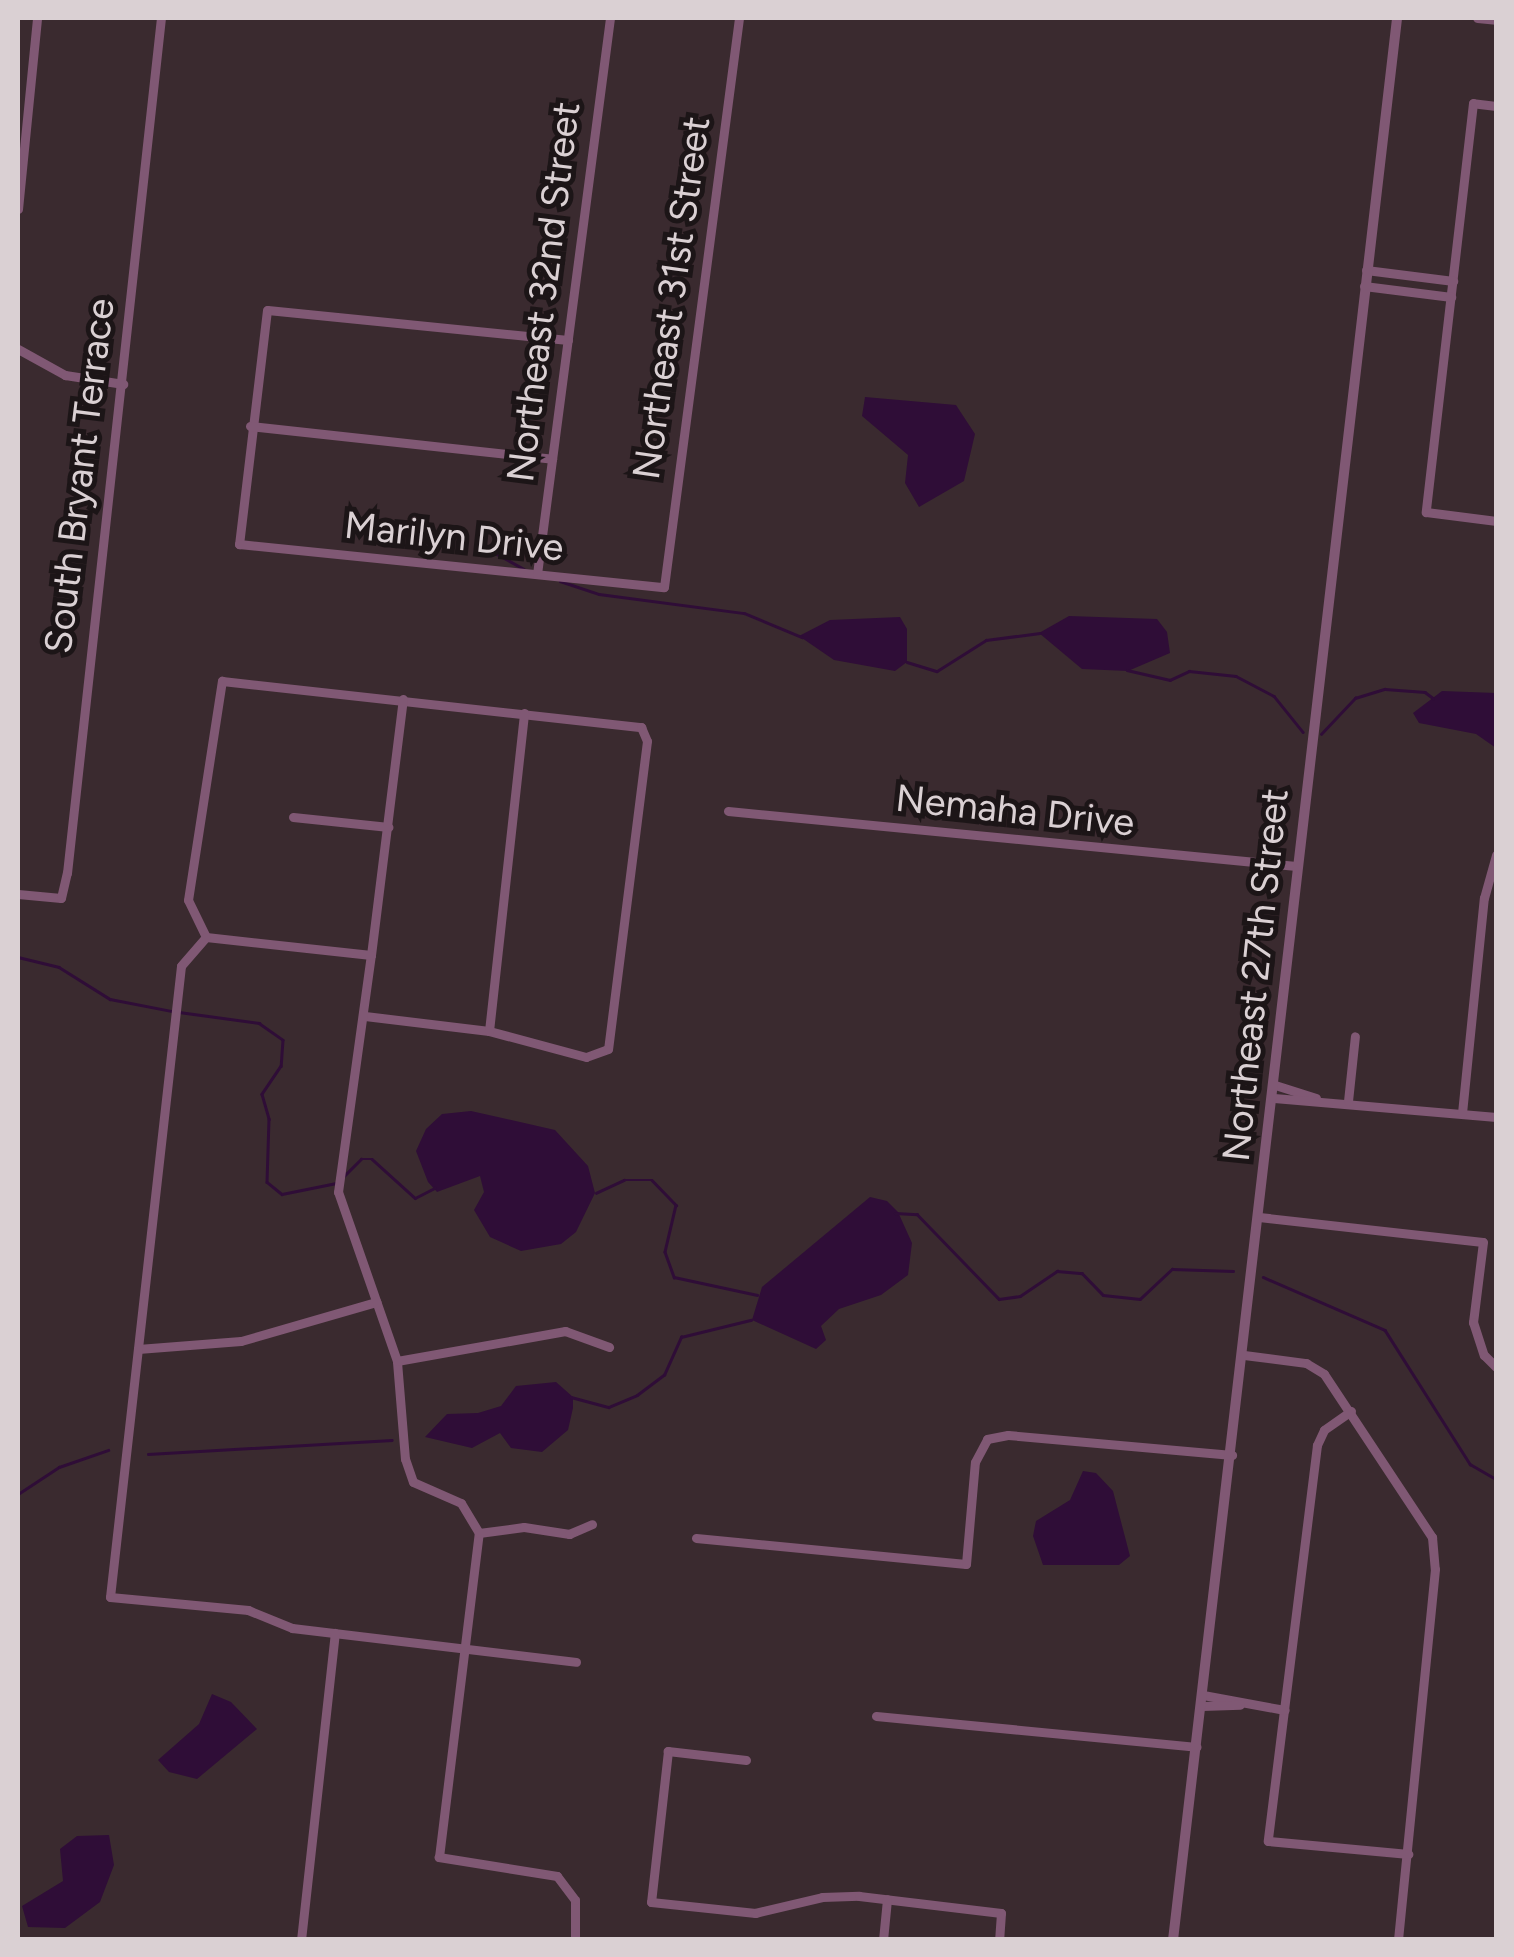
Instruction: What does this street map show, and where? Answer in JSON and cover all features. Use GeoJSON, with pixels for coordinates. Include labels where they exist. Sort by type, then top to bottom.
{"type":"FeatureCollection","features":[{"type":"Feature","properties":{"kind":"street"},"geometry":{"type":"LineString","coordinates":[[18,209],[37,18]]}},
{"type":"Feature","properties":{"kind":"street","name":"South Bryant Terrace"},"geometry":{"type":"LineString","coordinates":[[18,894],[61,898],[66,873],[102,519],[123,384],[160,18]]}},
{"type":"Feature","properties":{"kind":"street","name":"Northeast 32nd Street"},"geometry":{"type":"LineString","coordinates":[[537,574],[610,18]]}},
{"type":"Feature","properties":{"kind":"street","name":"Northeast 31st Street"},"geometry":{"type":"LineString","coordinates":[[664,587],[740,18]]}},
{"type":"Feature","properties":{"kind":"street","name":"Northeast 27th Street"},"geometry":{"type":"LineString","coordinates":[[1173,1940],[1397,18]]}},
{"type":"Feature","properties":{"kind":"street"},"geometry":{"type":"LineString","coordinates":[[1478,18],[1496,20]]}},
{"type":"Feature","properties":{"kind":"street"},"geometry":{"type":"LineString","coordinates":[[1496,106],[1473,103],[1426,512],[1496,521]]}},
{"type":"Feature","properties":{"kind":"street"},"geometry":{"type":"LineString","coordinates":[[1366,270],[1453,280]]}},
{"type":"Feature","properties":{"kind":"street"},"geometry":{"type":"LineString","coordinates":[[1364,286],[1451,297]]}},
{"type":"Feature","properties":{"kind":"street"},"geometry":{"type":"LineString","coordinates":[[552,459],[250,426],[268,310],[568,340]]}},
{"type":"Feature","properties":{"kind":"street"},"geometry":{"type":"LineString","coordinates":[[18,349],[66,376],[123,384]]}},
{"type":"Feature","properties":{"kind":"street","name":"Marilyn Drive"},"geometry":{"type":"LineString","coordinates":[[250,426],[239,544],[664,587]]}},
{"type":"Feature","properties":{"kind":"street"},"geometry":{"type":"LineString","coordinates":[[206,936],[188,900],[218,684],[235,679],[635,724],[645,734],[645,759],[608,1049],[586,1056],[489,1030],[365,1016]]}},
{"type":"Feature","properties":{"kind":"street"},"geometry":{"type":"LineString","coordinates":[[403,700],[365,1016],[338,1192],[398,1361],[405,1459],[413,1482],[460,1502],[479,1533],[439,1857],[544,1870],[567,1885],[575,1900],[575,1940]]}},
{"type":"Feature","properties":{"kind":"street"},"geometry":{"type":"LineString","coordinates":[[489,1030],[524,713]]}},
{"type":"Feature","properties":{"kind":"street","name":"Nemaha Drive"},"geometry":{"type":"LineString","coordinates":[[728,811],[1296,866]]}},
{"type":"Feature","properties":{"kind":"street"},"geometry":{"type":"LineString","coordinates":[[293,817],[388,827]]}},
{"type":"Feature","properties":{"kind":"street"},"geometry":{"type":"LineString","coordinates":[[1462,1113],[1495,855]]}},
{"type":"Feature","properties":{"kind":"street"},"geometry":{"type":"LineString","coordinates":[[206,936],[371,955]]}},
{"type":"Feature","properties":{"kind":"street"},"geometry":{"type":"LineString","coordinates":[[206,936],[181,966],[110,1596],[248,1610],[292,1628],[576,1662]]}},
{"type":"Feature","properties":{"kind":"street"},"geometry":{"type":"LineString","coordinates":[[1348,1101],[1355,1036]]}},
{"type":"Feature","properties":{"kind":"street"},"geometry":{"type":"LineString","coordinates":[[1275,1086],[1316,1098]]}},
{"type":"Feature","properties":{"kind":"street"},"geometry":{"type":"LineString","coordinates":[[1274,1098],[1316,1098],[1496,1116]]}},
{"type":"Feature","properties":{"kind":"street"},"geometry":{"type":"LineString","coordinates":[[1260,1217],[1483,1242],[1473,1322],[1484,1355],[1496,1367]]}},
{"type":"Feature","properties":{"kind":"street"},"geometry":{"type":"LineString","coordinates":[[138,1349],[241,1341],[376,1302]]}},
{"type":"Feature","properties":{"kind":"street"},"geometry":{"type":"LineString","coordinates":[[398,1361],[565,1331],[609,1347]]}},
{"type":"Feature","properties":{"kind":"street"},"geometry":{"type":"LineString","coordinates":[[1244,1355],[1315,1366],[1420,1514],[1435,1562],[1398,1940]]}},
{"type":"Feature","properties":{"kind":"street"},"geometry":{"type":"LineString","coordinates":[[1350,1411],[1324,1430],[1317,1445],[1268,1841],[1408,1854]]}},
{"type":"Feature","properties":{"kind":"street"},"geometry":{"type":"LineString","coordinates":[[696,1538],[966,1564],[975,1462],[987,1439],[1008,1435],[1232,1456]]}},
{"type":"Feature","properties":{"kind":"street"},"geometry":{"type":"LineString","coordinates":[[479,1533],[524,1527],[570,1534],[592,1524]]}},
{"type":"Feature","properties":{"kind":"street"},"geometry":{"type":"LineString","coordinates":[[302,1940],[335,1633]]}},
{"type":"Feature","properties":{"kind":"street"},"geometry":{"type":"LineString","coordinates":[[1203,1701],[1285,1710]]}},
{"type":"Feature","properties":{"kind":"street"},"geometry":{"type":"LineString","coordinates":[[876,1716],[1197,1747]]}},
{"type":"Feature","properties":{"kind":"street"},"geometry":{"type":"LineString","coordinates":[[746,1760],[668,1751],[651,1902],[756,1914],[822,1897],[887,1899],[1001,1913],[1000,1940]]}},
{"type":"Feature","properties":{"kind":"street"},"geometry":{"type":"LineString","coordinates":[[882,1940],[887,1899]]}},
{"type":"Feature","properties":{"kind":"shaded area"},"geometry":{"type":"Polygon","coordinates":[[[865,397],[956,405],[975,434],[964,481],[919,507],[905,483],[908,455],[862,416],[865,397]]]}},
{"type":"Feature","properties":{"kind":"shaded area"},"geometry":{"type":"Polygon","coordinates":[[[1069,616],[1157,619],[1167,632],[1170,653],[1128,671],[1082,669],[1039,633],[1069,616]]]}},
{"type":"Feature","properties":{"kind":"shaded area"},"geometry":{"type":"Polygon","coordinates":[[[900,617],[907,629],[907,662],[895,671],[834,660],[799,636],[830,620],[900,617]]]}},
{"type":"Feature","properties":{"kind":"shaded area"},"geometry":{"type":"Polygon","coordinates":[[[1442,691],[1496,693],[1496,748],[1476,734],[1419,723],[1413,713],[1442,691]]]}},
{"type":"Feature","properties":{"kind":"shaded area"},"geometry":{"type":"Polygon","coordinates":[[[471,1111],[555,1130],[588,1166],[595,1193],[576,1232],[561,1244],[521,1251],[490,1237],[474,1210],[484,1192],[480,1176],[437,1192],[428,1182],[416,1151],[426,1129],[442,1114],[471,1111]]]}},
{"type":"Feature","properties":{"kind":"shaded area"},"geometry":{"type":"Polygon","coordinates":[[[870,1197],[887,1201],[898,1212],[912,1243],[908,1275],[881,1295],[839,1309],[821,1326],[826,1340],[816,1349],[752,1320],[762,1287],[870,1197]]]}},
{"type":"Feature","properties":{"kind":"shaded area"},"geometry":{"type":"Polygon","coordinates":[[[556,1382],[573,1397],[573,1408],[568,1430],[542,1452],[511,1448],[500,1433],[472,1448],[425,1437],[447,1414],[478,1413],[501,1406],[516,1386],[556,1382]]]}},
{"type":"Feature","properties":{"kind":"shaded area"},"geometry":{"type":"Polygon","coordinates":[[[1083,1471],[1096,1473],[1113,1491],[1130,1556],[1119,1565],[1043,1565],[1033,1536],[1036,1521],[1070,1500],[1083,1471]]]}},
{"type":"Feature","properties":{"kind":"shaded area"},"geometry":{"type":"Polygon","coordinates":[[[212,1694],[231,1702],[257,1729],[197,1779],[169,1772],[158,1760],[199,1724],[212,1694]]]}},
{"type":"Feature","properties":{"kind":"shaded area"},"geometry":{"type":"Polygon","coordinates":[[[109,1835],[114,1865],[100,1902],[65,1928],[28,1927],[22,1906],[63,1881],[60,1849],[77,1836],[109,1835]]]}},
{"type":"Feature","properties":{"kind":"waterway"},"geometry":{"type":"LineString","coordinates":[[486,548],[524,569]]}},
{"type":"Feature","properties":{"kind":"waterway"},"geometry":{"type":"LineString","coordinates":[[560,581],[599,594],[744,613],[802,637]]}},
{"type":"Feature","properties":{"kind":"waterway"},"geometry":{"type":"LineString","coordinates":[[907,662],[937,671],[986,640],[1040,633]]}},
{"type":"Feature","properties":{"kind":"waterway"},"geometry":{"type":"LineString","coordinates":[[1127,670],[1170,680],[1189,671],[1236,676],[1274,696],[1303,732]]}},
{"type":"Feature","properties":{"kind":"waterway"},"geometry":{"type":"LineString","coordinates":[[1321,734],[1355,698],[1385,689],[1425,692],[1433,698]]}},
{"type":"Feature","properties":{"kind":"waterway"},"geometry":{"type":"LineString","coordinates":[[18,957],[59,967],[110,999],[172,1011]]}},
{"type":"Feature","properties":{"kind":"waterway"},"geometry":{"type":"LineString","coordinates":[[179,1012],[259,1023],[283,1040],[281,1066],[262,1094],[269,1119],[267,1182],[282,1194],[336,1183]]}},
{"type":"Feature","properties":{"kind":"waterway"},"geometry":{"type":"LineString","coordinates":[[342,1178],[361,1159],[372,1159],[415,1198],[435,1188]]}},
{"type":"Feature","properties":{"kind":"waterway"},"geometry":{"type":"LineString","coordinates":[[596,1193],[624,1180],[652,1180],[676,1205],[665,1252],[674,1277],[757,1295]]}},
{"type":"Feature","properties":{"kind":"waterway"},"geometry":{"type":"LineString","coordinates":[[895,1213],[917,1214],[999,1299],[1020,1296],[1057,1271],[1082,1273],[1103,1295],[1140,1299],[1172,1269],[1233,1271]]}},
{"type":"Feature","properties":{"kind":"waterway"},"geometry":{"type":"LineString","coordinates":[[1263,1277],[1385,1330],[1470,1464],[1496,1479]]}},
{"type":"Feature","properties":{"kind":"waterway"},"geometry":{"type":"LineString","coordinates":[[571,1397],[609,1407],[637,1395],[664,1375],[681,1337],[751,1320]]}},
{"type":"Feature","properties":{"kind":"waterway"},"geometry":{"type":"LineString","coordinates":[[148,1454],[392,1440]]}},
{"type":"Feature","properties":{"kind":"waterway"},"geometry":{"type":"LineString","coordinates":[[18,1494],[59,1467],[108,1450]]}}]}
